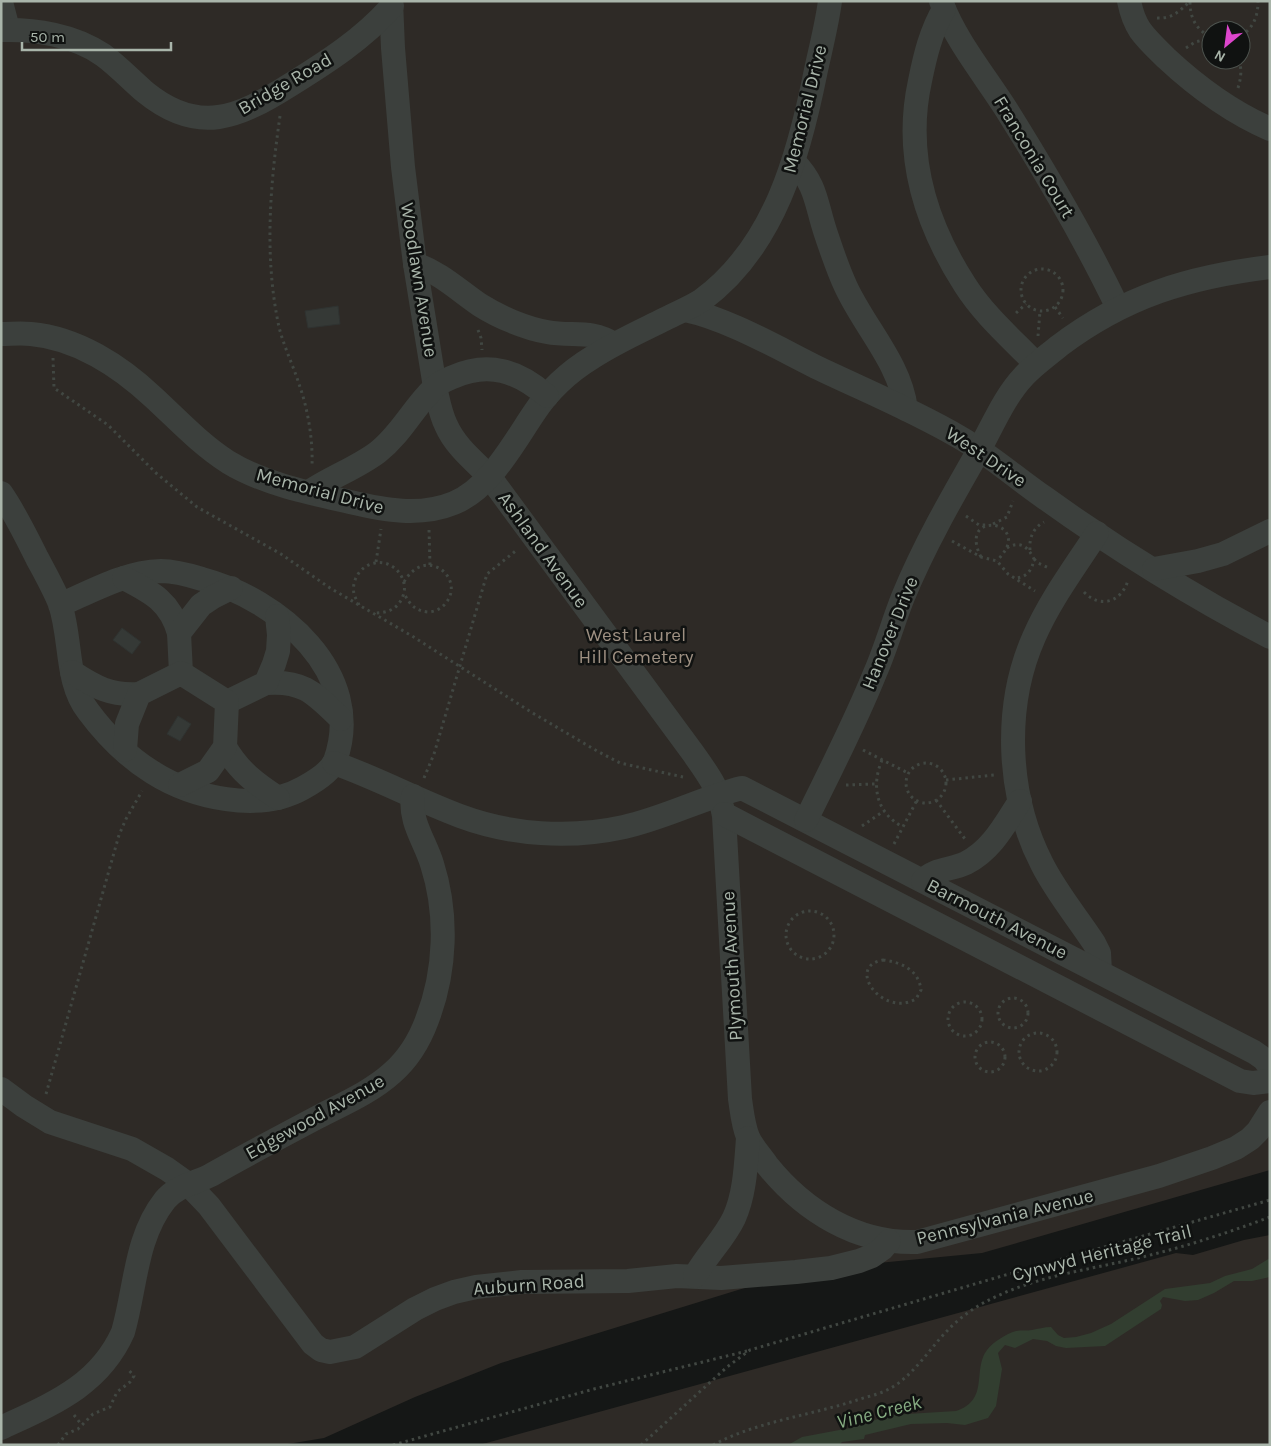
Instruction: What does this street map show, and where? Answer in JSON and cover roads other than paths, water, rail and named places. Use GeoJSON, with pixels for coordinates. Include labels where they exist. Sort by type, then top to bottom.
{"type":"FeatureCollection","features":[{"type":"Feature","properties":{"kind":"lane","name":"Memorial Drive"},"geometry":{"type":"LineString","coordinates":[[1,334],[30,334],[52,338],[76,346],[116,367],[154,397],[196,438],[230,463],[261,478],[309,492],[385,510],[429,510],[456,502],[489,476],[504,459],[547,396],[570,373],[614,344],[699,302],[726,279],[751,250],[772,214],[794,162],[805,125],[830,1]]}},
{"type":"Feature","properties":{"kind":"lane"},"geometry":{"type":"LineString","coordinates":[[1,2],[5,30]]}},
{"type":"Feature","properties":{"kind":"lane","name":"Bridge Road"},"geometry":{"type":"LineString","coordinates":[[5,30],[46,33],[66,38],[94,49],[168,108],[206,119],[245,111],[275,94],[362,36],[392,4]]}},
{"type":"Feature","properties":{"kind":"lane","name":"Woodlawn Avenue"},"geometry":{"type":"LineString","coordinates":[[392,4],[403,167],[435,386],[446,425],[453,438],[489,476]]}},
{"type":"Feature","properties":{"kind":"lane","name":"Franconia Court"},"geometry":{"type":"LineString","coordinates":[[943,5],[956,32],[1049,179],[1102,274],[1118,308]]}},
{"type":"Feature","properties":{"kind":"lane","name":"Franconia Court"},"geometry":{"type":"LineString","coordinates":[[943,5],[930,38],[915,109],[913,139],[920,186],[938,235],[965,286],[995,322],[1036,364]]}},
{"type":"Feature","properties":{"kind":"lane"},"geometry":{"type":"LineString","coordinates":[[1130,5],[1140,30],[1188,78],[1227,106],[1270,129]]}},
{"type":"Feature","properties":{"kind":"lane"},"geometry":{"type":"LineString","coordinates":[[794,162],[810,182],[826,233],[846,286],[856,308],[899,380],[904,394],[906,409]]}},
{"type":"Feature","properties":{"kind":"lane"},"geometry":{"type":"LineString","coordinates":[[416,264],[437,273],[481,305],[497,314],[534,328],[560,334],[595,335],[614,344]]}},
{"type":"Feature","properties":{"kind":"lane","name":"Hanover Drive"},"geometry":{"type":"LineString","coordinates":[[806,820],[876,672],[904,596],[934,532],[1010,394],[1022,378],[1036,364],[1069,339],[1118,308],[1163,289],[1186,282],[1214,275],[1270,267]]}},
{"type":"Feature","properties":{"kind":"lane","name":"West Drive"},"geometry":{"type":"LineString","coordinates":[[685,310],[698,313],[738,329],[934,423],[980,450],[1097,533],[1230,615],[1270,636]]}},
{"type":"Feature","properties":{"kind":"lane"},"geometry":{"type":"LineString","coordinates":[[560,334],[568,354],[570,373]]}},
{"type":"Feature","properties":{"kind":"lane"},"geometry":{"type":"LineString","coordinates":[[309,492],[378,452],[403,428],[423,399],[435,386],[466,371],[483,368],[514,376],[528,381],[547,396]]}},
{"type":"Feature","properties":{"kind":"lane","name":"Ashland Avenue"},"geometry":{"type":"LineString","coordinates":[[489,476],[719,797]]}},
{"type":"Feature","properties":{"kind":"lane"},"geometry":{"type":"LineString","coordinates":[[1,493],[27,537],[60,605],[69,641],[74,686],[80,700],[88,712],[125,750],[153,773],[200,793],[238,801],[255,802],[278,798],[296,792],[312,783],[334,763],[340,737],[341,719],[337,690],[329,672],[298,633],[255,601],[231,588],[186,574],[164,571],[124,578],[60,605]]}},
{"type":"Feature","properties":{"kind":"lane"},"geometry":{"type":"LineString","coordinates":[[1154,569],[1198,561],[1223,554],[1270,531]]}},
{"type":"Feature","properties":{"kind":"lane"},"geometry":{"type":"LineString","coordinates":[[1097,533],[1052,602],[1027,652],[1019,684],[1014,724],[1015,773],[1026,825],[1042,864],[1099,953],[1100,972]]}},
{"type":"Feature","properties":{"kind":"lane"},"geometry":{"type":"LineString","coordinates":[[124,578],[158,598],[167,607],[175,620],[179,633],[181,673]]}},
{"type":"Feature","properties":{"kind":"lane"},"geometry":{"type":"LineString","coordinates":[[179,633],[201,605],[231,588]]}},
{"type":"Feature","properties":{"kind":"lane"},"geometry":{"type":"LineString","coordinates":[[266,683],[278,651],[277,616]]}},
{"type":"Feature","properties":{"kind":"lane"},"geometry":{"type":"LineString","coordinates":[[72,672],[108,692],[124,695],[139,694],[181,673]]}},
{"type":"Feature","properties":{"kind":"lane"},"geometry":{"type":"LineString","coordinates":[[181,673],[228,702]]}},
{"type":"Feature","properties":{"kind":"lane"},"geometry":{"type":"LineString","coordinates":[[228,702],[266,683],[282,682],[296,684],[309,690],[322,700],[341,719]]}},
{"type":"Feature","properties":{"kind":"lane"},"geometry":{"type":"LineString","coordinates":[[125,750],[127,724],[139,694]]}},
{"type":"Feature","properties":{"kind":"lane"},"geometry":{"type":"LineString","coordinates":[[180,785],[208,771],[225,747],[228,702]]}},
{"type":"Feature","properties":{"kind":"lane"},"geometry":{"type":"LineString","coordinates":[[225,747],[234,762],[246,775],[278,798]]}},
{"type":"Feature","properties":{"kind":"lane"},"geometry":{"type":"LineString","coordinates":[[334,763],[462,817],[488,824],[535,832],[571,834],[596,832],[643,823],[719,797]]}},
{"type":"Feature","properties":{"kind":"lane","name":"Barmouth Avenue"},"geometry":{"type":"LineString","coordinates":[[719,797],[742,788],[1254,1052],[1270,1067]]}},
{"type":"Feature","properties":{"kind":"lane","name":"Edgewood Avenue"},"geometry":{"type":"LineString","coordinates":[[1,1428],[56,1402],[70,1393],[99,1370],[112,1354],[128,1317],[138,1259],[150,1224],[167,1198],[188,1184],[206,1178],[367,1090],[402,1064],[416,1043],[427,1020],[437,984],[443,929],[437,878],[412,813],[415,796]]}},
{"type":"Feature","properties":{"kind":"lane","name":"Barmouth Avenue"},"geometry":{"type":"LineString","coordinates":[[719,797],[1240,1081],[1253,1083],[1270,1081]]}},
{"type":"Feature","properties":{"kind":"lane","name":"Plymouth Avenue"},"geometry":{"type":"LineString","coordinates":[[695,1276],[734,1218],[741,1192],[748,1138],[738,1078],[719,797]]}},
{"type":"Feature","properties":{"kind":"lane"},"geometry":{"type":"LineString","coordinates":[[923,880],[933,873],[965,863],[977,856],[997,837],[1020,801]]}},
{"type":"Feature","properties":{"kind":"lane","name":"Auburn Road"},"geometry":{"type":"LineString","coordinates":[[1,1089],[38,1115],[66,1128],[132,1149],[188,1184],[209,1206],[313,1344],[321,1350],[330,1352],[355,1347],[415,1309],[435,1298],[454,1292],[522,1282],[628,1281],[695,1276]]}},
{"type":"Feature","properties":{"kind":"lane","name":"Pennsylvania Avenue"},"geometry":{"type":"LineString","coordinates":[[695,1276],[714,1278],[754,1276],[831,1268],[872,1256],[882,1249],[888,1241],[917,1242],[932,1239],[1119,1188],[1186,1167],[1236,1148],[1258,1131],[1270,1112]]}},
{"type":"Feature","properties":{"kind":"lane","name":"Plymouth Avenue"},"geometry":{"type":"LineString","coordinates":[[748,1138],[772,1171],[805,1204],[845,1228],[888,1241]]}},
{"type":"Feature","properties":{"kind":"park label","name":"West Laurel Hill Cemetery"},"geometry":{"type":"Point","coordinates":[636,646]}},
{"type":"Feature","properties":{"kind":"water label","name":"Vine Creek"},"geometry":{"type":"Point","coordinates":[879,1412]}}]}
